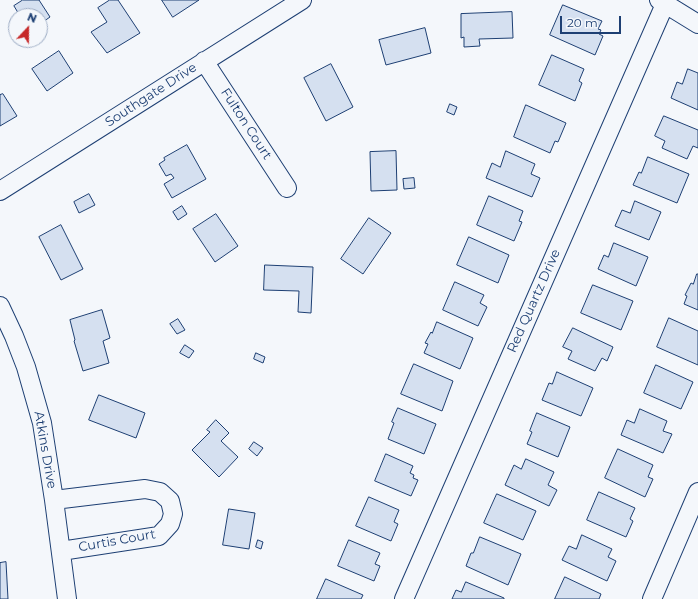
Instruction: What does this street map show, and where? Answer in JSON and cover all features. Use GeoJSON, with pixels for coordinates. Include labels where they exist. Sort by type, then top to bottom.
{"type":"FeatureCollection","features":[{"type":"Feature","properties":{"kind":"street","name":"Southgate Drive"},"geometry":{"type":"LineString","coordinates":[[0,191],[302,0]]}},
{"type":"Feature","properties":{"kind":"street"},"geometry":{"type":"LineString","coordinates":[[662,2],[698,24]]}},
{"type":"Feature","properties":{"kind":"street","name":"Red Quartz Drive"},"geometry":{"type":"LineString","coordinates":[[404,599],[662,2]]}},
{"type":"Feature","properties":{"kind":"street","name":"Fulton Court"},"geometry":{"type":"LineString","coordinates":[[204,61],[287,188]]}},
{"type":"Feature","properties":{"kind":"street","name":"Atkins Drive"},"geometry":{"type":"LineString","coordinates":[[0,306],[26,367],[42,423],[67,599]]}},
{"type":"Feature","properties":{"kind":"street","name":"Curtis Court"},"geometry":{"type":"LineString","coordinates":[[54,500],[145,489],[160,492],[170,501],[173,514],[170,524],[159,536],[61,551]]}},
{"type":"Feature","properties":{"kind":"street"},"geometry":{"type":"LineString","coordinates":[[652,599],[698,492]]}},
{"type":"Feature","properties":{"kind":"building"},"geometry":{"type":"Polygon","coordinates":[[[23,0],[39,0],[44,8],[15,8],[14,6],[23,0]]]}},
{"type":"Feature","properties":{"kind":"building"},"geometry":{"type":"Polygon","coordinates":[[[110,0],[118,0],[140,33],[107,53],[91,32],[107,22],[98,8],[110,0]]]}},
{"type":"Feature","properties":{"kind":"building"},"geometry":{"type":"Polygon","coordinates":[[[162,0],[199,0],[173,17],[162,0]]]}},
{"type":"Feature","properties":{"kind":"building"},"geometry":{"type":"Polygon","coordinates":[[[563,5],[602,21],[598,29],[601,30],[599,34],[603,36],[595,55],[550,35],[563,5]]]}},
{"type":"Feature","properties":{"kind":"building"},"geometry":{"type":"Polygon","coordinates":[[[512,12],[513,38],[479,39],[480,46],[464,47],[464,37],[461,38],[461,14],[512,12]]]}},
{"type":"Feature","properties":{"kind":"building"},"geometry":{"type":"Polygon","coordinates":[[[425,28],[431,53],[386,65],[379,40],[425,28]]]}},
{"type":"Feature","properties":{"kind":"building"},"geometry":{"type":"Polygon","coordinates":[[[59,51],[73,73],[47,91],[32,69],[59,51]]]}},
{"type":"Feature","properties":{"kind":"building"},"geometry":{"type":"Polygon","coordinates":[[[552,55],[584,69],[579,81],[582,83],[575,101],[539,85],[552,55]]]}},
{"type":"Feature","properties":{"kind":"building"},"geometry":{"type":"Polygon","coordinates":[[[331,64],[353,107],[326,121],[304,78],[331,64]]]}},
{"type":"Feature","properties":{"kind":"building"},"geometry":{"type":"Polygon","coordinates":[[[688,69],[698,73],[698,110],[671,98],[677,82],[682,84],[688,69]]]}},
{"type":"Feature","properties":{"kind":"building"},"geometry":{"type":"Polygon","coordinates":[[[3,94],[17,116],[0,126],[0,95],[3,94]]]}},
{"type":"Feature","properties":{"kind":"building"},"geometry":{"type":"Polygon","coordinates":[[[450,104],[457,107],[454,115],[447,112],[450,104]]]}},
{"type":"Feature","properties":{"kind":"building"},"geometry":{"type":"Polygon","coordinates":[[[526,105],[566,123],[558,142],[555,141],[550,153],[514,137],[526,105]]]}},
{"type":"Feature","properties":{"kind":"building"},"geometry":{"type":"Polygon","coordinates":[[[664,116],[698,130],[698,148],[693,146],[687,159],[662,148],[665,141],[655,136],[664,116]]]}},
{"type":"Feature","properties":{"kind":"building"},"geometry":{"type":"Polygon","coordinates":[[[187,145],[206,179],[172,198],[164,184],[174,178],[171,174],[166,176],[159,164],[165,160],[164,158],[187,145]]]}},
{"type":"Feature","properties":{"kind":"building"},"geometry":{"type":"Polygon","coordinates":[[[396,151],[397,190],[371,191],[370,152],[396,151]]]}},
{"type":"Feature","properties":{"kind":"building"},"geometry":{"type":"Polygon","coordinates":[[[506,151],[535,164],[531,174],[540,178],[532,197],[486,178],[492,163],[500,167],[506,151]]]}},
{"type":"Feature","properties":{"kind":"building"},"geometry":{"type":"Polygon","coordinates":[[[648,157],[689,174],[677,203],[633,185],[639,172],[641,173],[648,157]]]}},
{"type":"Feature","properties":{"kind":"building"},"geometry":{"type":"Polygon","coordinates":[[[414,178],[415,188],[404,189],[403,179],[414,178]]]}},
{"type":"Feature","properties":{"kind":"building"},"geometry":{"type":"Polygon","coordinates":[[[89,194],[95,205],[79,213],[74,202],[89,194]]]}},
{"type":"Feature","properties":{"kind":"building"},"geometry":{"type":"Polygon","coordinates":[[[489,196],[523,211],[519,221],[522,222],[514,241],[477,225],[489,196]]]}},
{"type":"Feature","properties":{"kind":"building"},"geometry":{"type":"Polygon","coordinates":[[[635,201],[661,212],[649,240],[615,226],[622,210],[630,213],[635,201]]]}},
{"type":"Feature","properties":{"kind":"building"},"geometry":{"type":"Polygon","coordinates":[[[182,206],[187,214],[178,220],[173,212],[182,206]]]}},
{"type":"Feature","properties":{"kind":"building"},"geometry":{"type":"Polygon","coordinates":[[[216,214],[238,246],[215,262],[193,229],[216,214]]]}},
{"type":"Feature","properties":{"kind":"building"},"geometry":{"type":"Polygon","coordinates":[[[369,218],[391,233],[363,274],[341,259],[369,218]]]}},
{"type":"Feature","properties":{"kind":"building"},"geometry":{"type":"Polygon","coordinates":[[[61,225],[83,269],[61,280],[39,237],[61,225]]]}},
{"type":"Feature","properties":{"kind":"building"},"geometry":{"type":"Polygon","coordinates":[[[469,237],[509,255],[498,283],[457,265],[469,237]]]}},
{"type":"Feature","properties":{"kind":"building"},"geometry":{"type":"Polygon","coordinates":[[[614,243],[648,257],[636,286],[598,269],[604,255],[608,257],[614,243]]]}},
{"type":"Feature","properties":{"kind":"building"},"geometry":{"type":"Polygon","coordinates":[[[265,265],[313,267],[311,313],[298,312],[299,291],[264,290],[265,265]]]}},
{"type":"Feature","properties":{"kind":"building"},"geometry":{"type":"Polygon","coordinates":[[[697,274],[698,310],[684,304],[687,296],[685,295],[691,283],[693,284],[697,274]]]}},
{"type":"Feature","properties":{"kind":"building"},"geometry":{"type":"Polygon","coordinates":[[[455,282],[484,295],[480,303],[487,307],[478,326],[443,310],[455,282]]]}},
{"type":"Feature","properties":{"kind":"building"},"geometry":{"type":"Polygon","coordinates":[[[593,285],[633,301],[621,330],[581,313],[593,285]]]}},
{"type":"Feature","properties":{"kind":"building"},"geometry":{"type":"Polygon","coordinates":[[[102,310],[110,338],[103,341],[109,363],[83,371],[74,341],[70,320],[102,310]]]}},
{"type":"Feature","properties":{"kind":"building"},"geometry":{"type":"Polygon","coordinates":[[[669,318],[698,331],[698,365],[657,347],[669,318]]]}},
{"type":"Feature","properties":{"kind":"building"},"geometry":{"type":"Polygon","coordinates":[[[178,319],[185,330],[177,334],[170,324],[178,319]]]}},
{"type":"Feature","properties":{"kind":"building"},"geometry":{"type":"Polygon","coordinates":[[[437,322],[473,338],[460,369],[424,353],[428,344],[425,343],[437,322]]]}},
{"type":"Feature","properties":{"kind":"building"},"geometry":{"type":"Polygon","coordinates":[[[573,328],[613,347],[607,361],[602,358],[595,371],[568,359],[572,351],[563,347],[573,328]]]}},
{"type":"Feature","properties":{"kind":"building"},"geometry":{"type":"Polygon","coordinates":[[[185,345],[194,351],[189,358],[180,353],[185,345]]]}},
{"type":"Feature","properties":{"kind":"building"},"geometry":{"type":"Polygon","coordinates":[[[256,353],[265,357],[263,363],[254,359],[256,353]]]}},
{"type":"Feature","properties":{"kind":"building"},"geometry":{"type":"Polygon","coordinates":[[[414,364],[453,381],[442,411],[401,394],[414,364]]]}},
{"type":"Feature","properties":{"kind":"building"},"geometry":{"type":"Polygon","coordinates":[[[656,365],[693,382],[681,409],[644,393],[656,365]]]}},
{"type":"Feature","properties":{"kind":"building"},"geometry":{"type":"Polygon","coordinates":[[[557,372],[593,388],[581,416],[542,400],[549,383],[552,384],[557,372]]]}},
{"type":"Feature","properties":{"kind":"building"},"geometry":{"type":"Polygon","coordinates":[[[99,395],[145,413],[136,438],[89,420],[99,395]]]}},
{"type":"Feature","properties":{"kind":"building"},"geometry":{"type":"Polygon","coordinates":[[[398,408],[436,424],[424,454],[388,439],[394,423],[392,422],[398,408]]]}},
{"type":"Feature","properties":{"kind":"building"},"geometry":{"type":"Polygon","coordinates":[[[640,409],[667,421],[663,431],[672,434],[663,453],[621,435],[627,420],[634,423],[640,409]]]}},
{"type":"Feature","properties":{"kind":"building"},"geometry":{"type":"Polygon","coordinates":[[[537,413],[570,427],[558,457],[527,444],[537,413]]]}},
{"type":"Feature","properties":{"kind":"building"},"geometry":{"type":"Polygon","coordinates":[[[216,420],[229,433],[221,441],[238,457],[219,477],[192,450],[210,432],[207,430],[216,420]]]}},
{"type":"Feature","properties":{"kind":"building"},"geometry":{"type":"Polygon","coordinates":[[[254,442],[263,448],[257,456],[249,449],[254,442]]]}},
{"type":"Feature","properties":{"kind":"building"},"geometry":{"type":"Polygon","coordinates":[[[618,449],[653,465],[648,477],[653,479],[645,497],[605,478],[618,449]]]}},
{"type":"Feature","properties":{"kind":"building"},"geometry":{"type":"Polygon","coordinates":[[[386,454],[413,466],[410,473],[414,475],[413,478],[418,480],[411,496],[375,481],[386,454]]]}},
{"type":"Feature","properties":{"kind":"building"},"geometry":{"type":"Polygon","coordinates":[[[526,459],[554,472],[548,485],[557,490],[549,506],[505,485],[514,465],[521,469],[526,459]]]}},
{"type":"Feature","properties":{"kind":"building"},"geometry":{"type":"Polygon","coordinates":[[[599,492],[635,508],[630,519],[633,521],[626,537],[587,520],[599,492]]]}},
{"type":"Feature","properties":{"kind":"building"},"geometry":{"type":"Polygon","coordinates":[[[497,494],[536,511],[523,540],[484,523],[497,494]]]}},
{"type":"Feature","properties":{"kind":"building"},"geometry":{"type":"Polygon","coordinates":[[[369,497],[399,510],[394,522],[398,524],[391,541],[356,526],[369,497]]]}},
{"type":"Feature","properties":{"kind":"building"},"geometry":{"type":"Polygon","coordinates":[[[229,509],[255,513],[249,549],[223,545],[229,509]]]}},
{"type":"Feature","properties":{"kind":"building"},"geometry":{"type":"Polygon","coordinates":[[[582,535],[612,549],[608,557],[616,561],[607,581],[562,560],[569,546],[576,549],[582,535]]]}},
{"type":"Feature","properties":{"kind":"building"},"geometry":{"type":"Polygon","coordinates":[[[480,537],[521,554],[508,585],[466,566],[480,537]]]}},
{"type":"Feature","properties":{"kind":"building"},"geometry":{"type":"Polygon","coordinates":[[[258,540],[263,542],[261,549],[256,547],[258,540]]]}},
{"type":"Feature","properties":{"kind":"building"},"geometry":{"type":"Polygon","coordinates":[[[349,540],[380,553],[375,564],[380,566],[374,581],[338,566],[349,540]]]}},
{"type":"Feature","properties":{"kind":"building"},"geometry":{"type":"Polygon","coordinates":[[[6,562],[8,599],[0,599],[0,563],[6,562]]]}},
{"type":"Feature","properties":{"kind":"building"},"geometry":{"type":"Polygon","coordinates":[[[565,577],[601,594],[599,599],[555,599],[565,577]]]}},
{"type":"Feature","properties":{"kind":"building"},"geometry":{"type":"Polygon","coordinates":[[[326,579],[363,595],[361,599],[317,599],[326,579]]]}},
{"type":"Feature","properties":{"kind":"building"},"geometry":{"type":"Polygon","coordinates":[[[466,582],[504,599],[452,599],[456,590],[461,592],[466,582]]]}}]}
